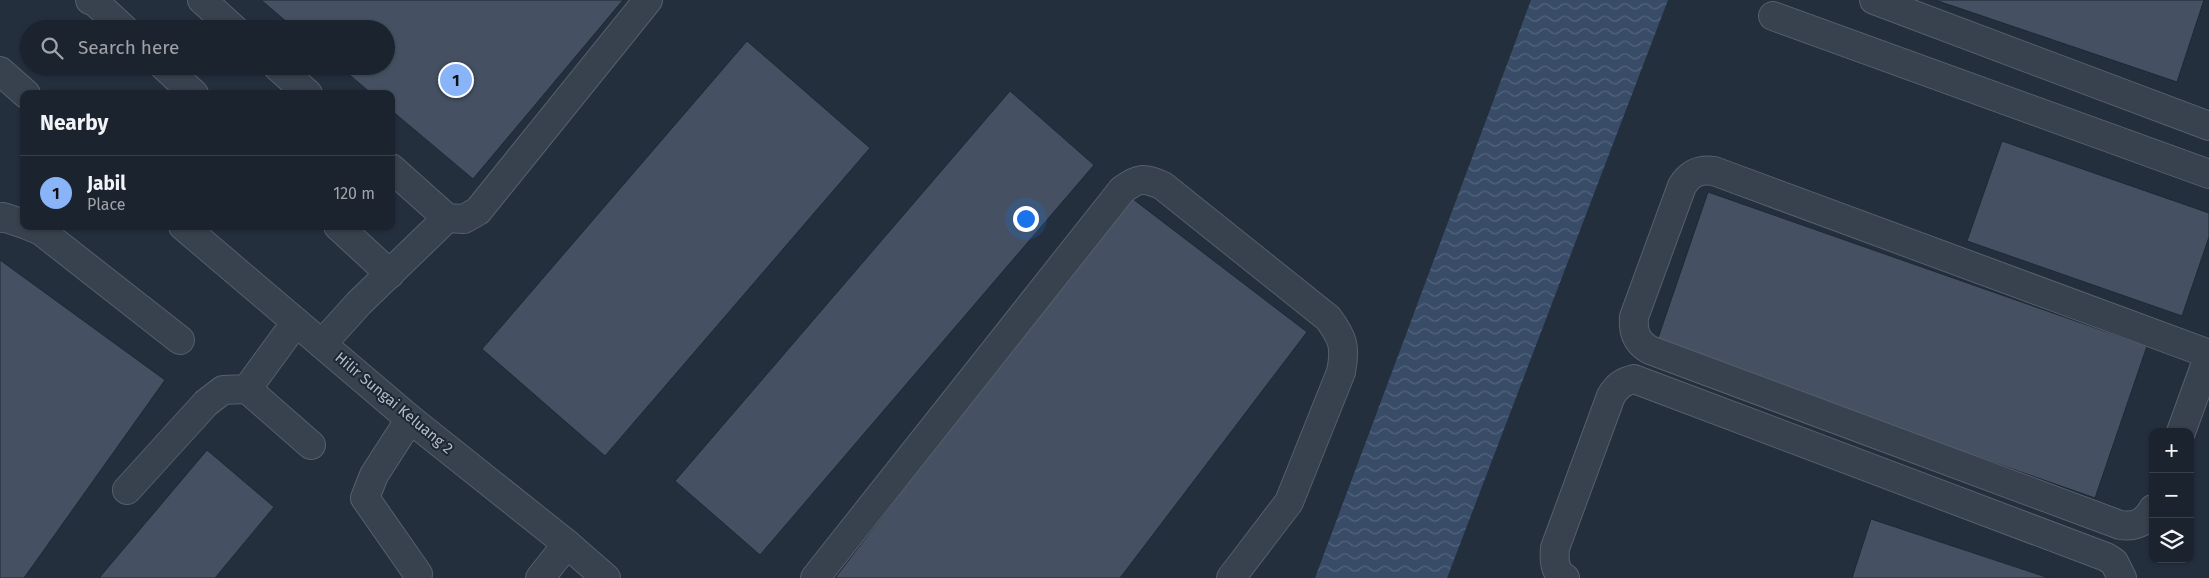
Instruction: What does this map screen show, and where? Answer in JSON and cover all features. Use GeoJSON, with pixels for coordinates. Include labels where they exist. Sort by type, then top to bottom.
{"type":"FeatureCollection","features":[{"type":"Feature","properties":{"kind":"street"},"geometry":{"type":"LineString","coordinates":[[202,0],[224,20]]}},
{"type":"Feature","properties":{"kind":"street"},"geometry":{"type":"LineString","coordinates":[[395,172],[447,218],[464,219],[478,211],[648,0]]}},
{"type":"Feature","properties":{"kind":"street"},"geometry":{"type":"LineString","coordinates":[[1874,0],[2209,126]]}},
{"type":"Feature","properties":{"kind":"street"},"geometry":{"type":"LineString","coordinates":[[94,1],[114,20]]}},
{"type":"Feature","properties":{"kind":"street"},"geometry":{"type":"LineString","coordinates":[[1773,16],[2209,174]]}},
{"type":"Feature","properties":{"kind":"street"},"geometry":{"type":"LineString","coordinates":[[0,71],[21,90]]}},
{"type":"Feature","properties":{"kind":"street"},"geometry":{"type":"LineString","coordinates":[[174,75],[190,90]]}},
{"type":"Feature","properties":{"kind":"street"},"geometry":{"type":"LineString","coordinates":[[287,75],[304,90]]}},
{"type":"Feature","properties":{"kind":"street"},"geometry":{"type":"LineString","coordinates":[[2149,515],[2139,524],[2130,526],[2120,525],[1650,350],[1641,345],[1633,327],[1634,317],[1682,186],[1687,178],[1695,172],[1704,170],[1714,171],[2209,355],[2182,428]]}},
{"type":"Feature","properties":{"kind":"street"},"geometry":{"type":"LineString","coordinates":[[815,578],[1122,190],[1134,181],[1149,179],[1163,186],[1328,318],[1340,333],[1345,352],[1341,372],[1289,502],[1231,578]]}},
{"type":"Feature","properties":{"kind":"street"},"geometry":{"type":"LineString","coordinates":[[0,218],[3,216],[20,222]]}},
{"type":"Feature","properties":{"kind":"street"},"geometry":{"type":"LineString","coordinates":[[322,344],[447,218]]}},
{"type":"Feature","properties":{"kind":"street"},"geometry":{"type":"LineString","coordinates":[[39,230],[180,340]]}},
{"type":"Feature","properties":{"kind":"street","name":"Hilir Sungai Keluang 2"},"geometry":{"type":"LineString","coordinates":[[188,230],[410,419],[567,544],[606,578]]}},
{"type":"Feature","properties":{"kind":"street"},"geometry":{"type":"LineString","coordinates":[[342,230],[390,274]]}},
{"type":"Feature","properties":{"kind":"street"},"geometry":{"type":"LineString","coordinates":[[247,389],[296,322]]}},
{"type":"Feature","properties":{"kind":"street"},"geometry":{"type":"LineString","coordinates":[[1565,578],[1556,568],[1555,548],[1611,396],[1616,387],[1634,379],[2106,557],[2114,562],[2122,578]]}},
{"type":"Feature","properties":{"kind":"street"},"geometry":{"type":"LineString","coordinates":[[127,490],[206,403],[223,390],[247,389],[311,445]]}},
{"type":"Feature","properties":{"kind":"street"},"geometry":{"type":"LineString","coordinates":[[410,419],[374,475],[365,498],[418,574]]}},
{"type":"Feature","properties":{"kind":"street"},"geometry":{"type":"LineString","coordinates":[[540,578],[567,544]]}},
{"type":"Feature","properties":{"kind":"water"},"geometry":{"type":"Polygon","coordinates":[[[1531,0],[1668,0],[1447,578],[1315,578],[1531,0]]]}},
{"type":"Feature","properties":{"kind":"building"},"geometry":{"type":"Polygon","coordinates":[[[261,0],[623,0],[473,179],[395,113],[395,90],[367,90],[350,75],[395,75],[395,20],[284,20],[261,0]]]}},
{"type":"Feature","properties":{"kind":"building"},"geometry":{"type":"Polygon","coordinates":[[[1935,0],[2204,0],[2177,82],[1935,0]]]}},
{"type":"Feature","properties":{"kind":"building"},"geometry":{"type":"Polygon","coordinates":[[[747,41],[870,148],[605,456],[482,349],[747,41]]]}},
{"type":"Feature","properties":{"kind":"building"},"geometry":{"type":"Polygon","coordinates":[[[1010,91],[1094,165],[760,555],[675,481],[1010,91]]]}},
{"type":"Feature","properties":{"kind":"building"},"geometry":{"type":"Polygon","coordinates":[[[2002,141],[2209,213],[2209,237],[2182,316],[1967,241],[2002,141]]]}},
{"type":"Feature","properties":{"kind":"building"},"geometry":{"type":"Polygon","coordinates":[[[1708,192],[2147,346],[2095,498],[1656,344],[1708,192]]]}},
{"type":"Feature","properties":{"kind":"building"},"geometry":{"type":"Polygon","coordinates":[[[1129,196],[1307,332],[1120,578],[835,578],[1129,196]]]}},
{"type":"Feature","properties":{"kind":"building"},"geometry":{"type":"Polygon","coordinates":[[[0,260],[165,380],[24,578],[0,578],[0,260]]]}},
{"type":"Feature","properties":{"kind":"building"},"geometry":{"type":"Polygon","coordinates":[[[207,450],[274,507],[215,578],[99,578],[207,450]]]}},
{"type":"Feature","properties":{"kind":"building"},"geometry":{"type":"Polygon","coordinates":[[[1871,519],[2049,578],[1852,578],[1871,519]]]}},
{"type":"Feature","properties":{"kind":"place","name":"Jabil"},"geometry":{"type":"Point","coordinates":[456,80]}}]}
